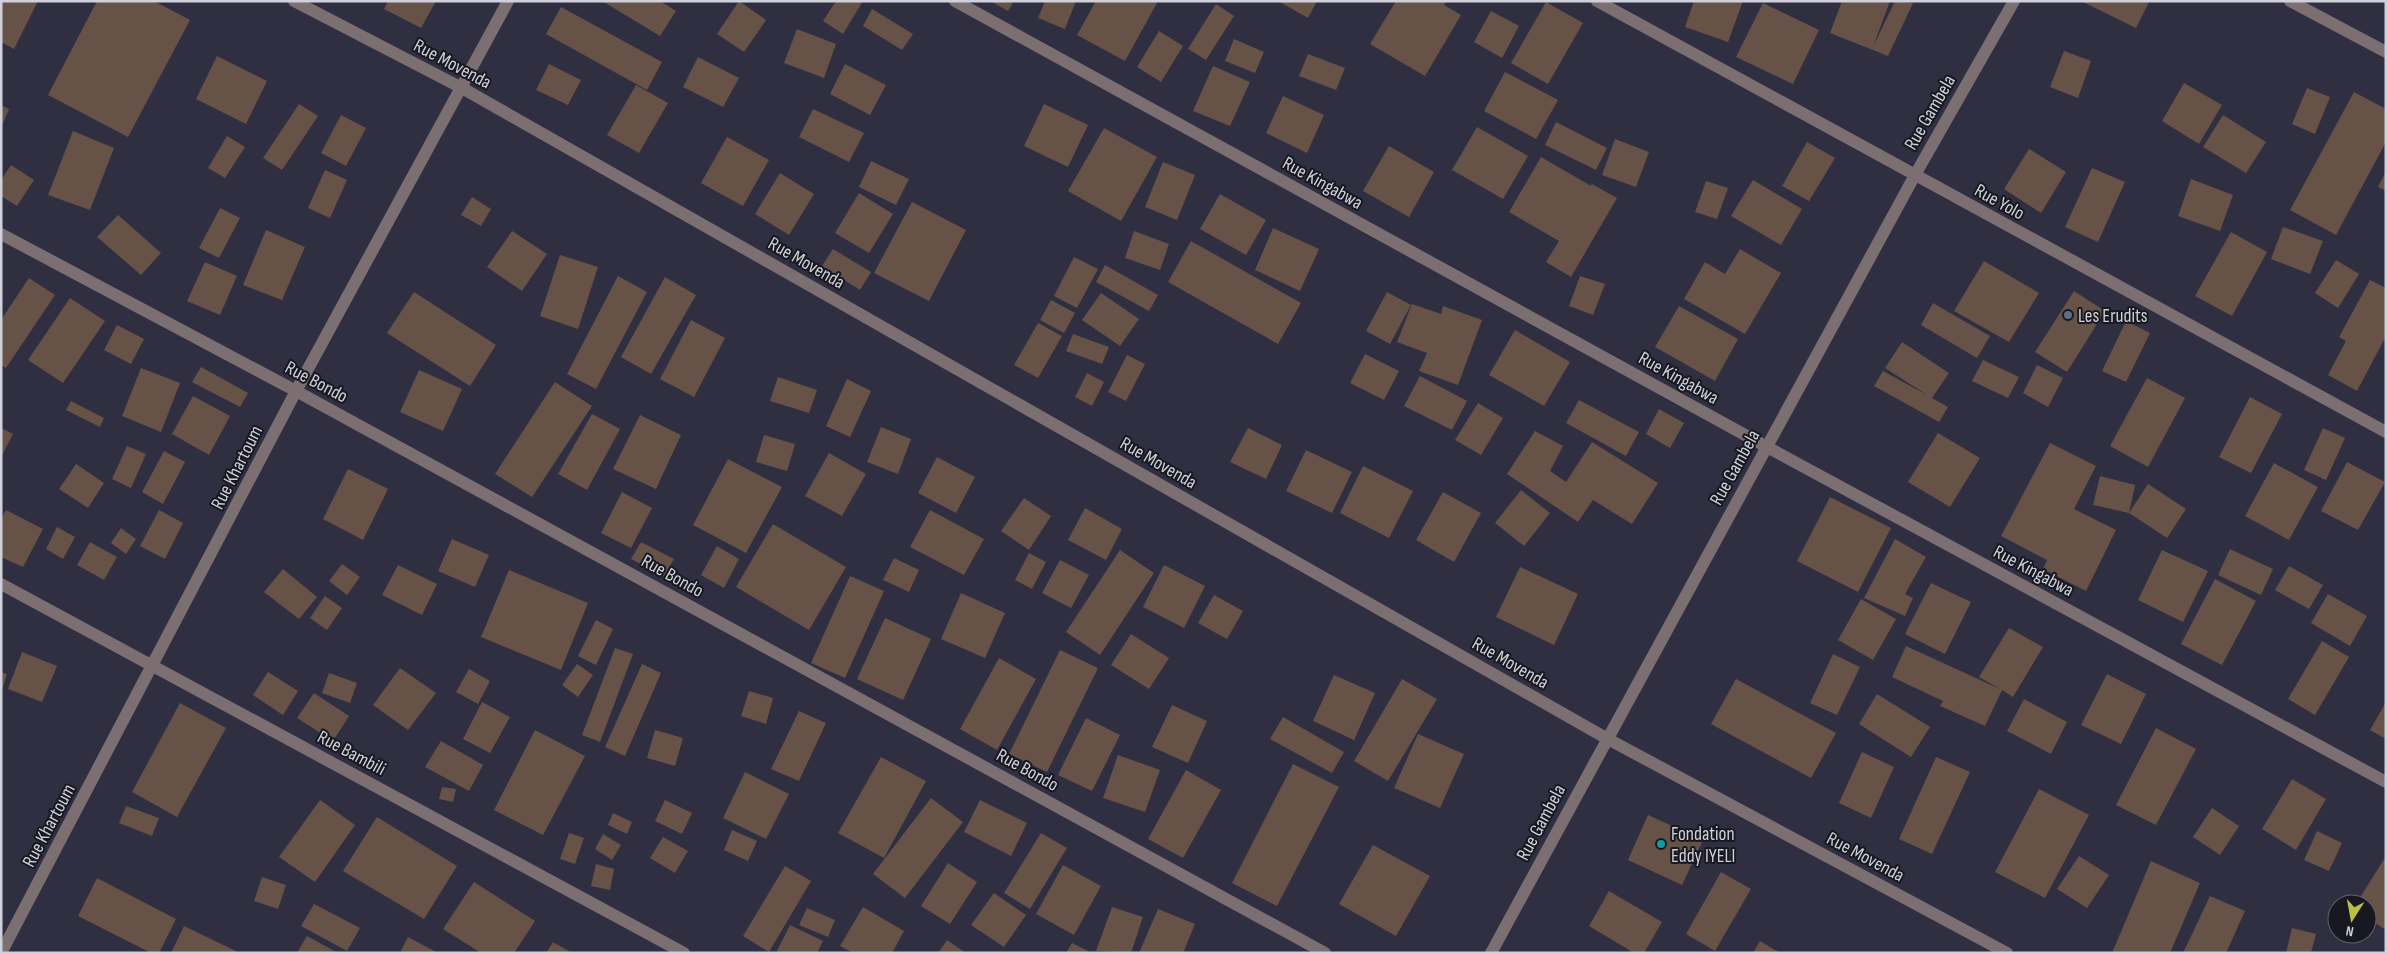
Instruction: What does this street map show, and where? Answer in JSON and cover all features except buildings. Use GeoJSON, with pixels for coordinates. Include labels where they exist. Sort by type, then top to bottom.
{"type":"FeatureCollection","features":[{"type":"Feature","properties":{"kind":"street","name":"Rue Movenda"},"geometry":{"type":"LineString","coordinates":[[294,1],[462,88],[1606,738],[2007,953]]}},
{"type":"Feature","properties":{"kind":"street","name":"Rue Khartoum"},"geometry":{"type":"LineString","coordinates":[[2,953],[296,391],[508,1]]}},
{"type":"Feature","properties":{"kind":"street","name":"Rue Kingabwa"},"geometry":{"type":"LineString","coordinates":[[955,1],[1767,447],[2386,782]]}},
{"type":"Feature","properties":{"kind":"street","name":"Rue Yolo"},"geometry":{"type":"LineString","coordinates":[[1598,1],[2386,432]]}},
{"type":"Feature","properties":{"kind":"street","name":"Rue Gambela"},"geometry":{"type":"LineString","coordinates":[[1491,953],[1606,738],[1915,175],[2014,1]]}},
{"type":"Feature","properties":{"kind":"street"},"geometry":{"type":"LineString","coordinates":[[2290,1],[2386,52]]}},
{"type":"Feature","properties":{"kind":"street","name":"Rue Bondo"},"geometry":{"type":"LineString","coordinates":[[1,234],[296,391],[1325,953]]}},
{"type":"Feature","properties":{"kind":"street","name":"Rue Bambili"},"geometry":{"type":"LineString","coordinates":[[1,584],[684,953]]}},
{"type":"Feature","properties":{"kind":"place","name":"Les Erudits"},"geometry":{"type":"Point","coordinates":[2068,315]}},
{"type":"Feature","properties":{"kind":"place","name":"Fondation Eddy IYELI"},"geometry":{"type":"Point","coordinates":[1661,844]}}]}
